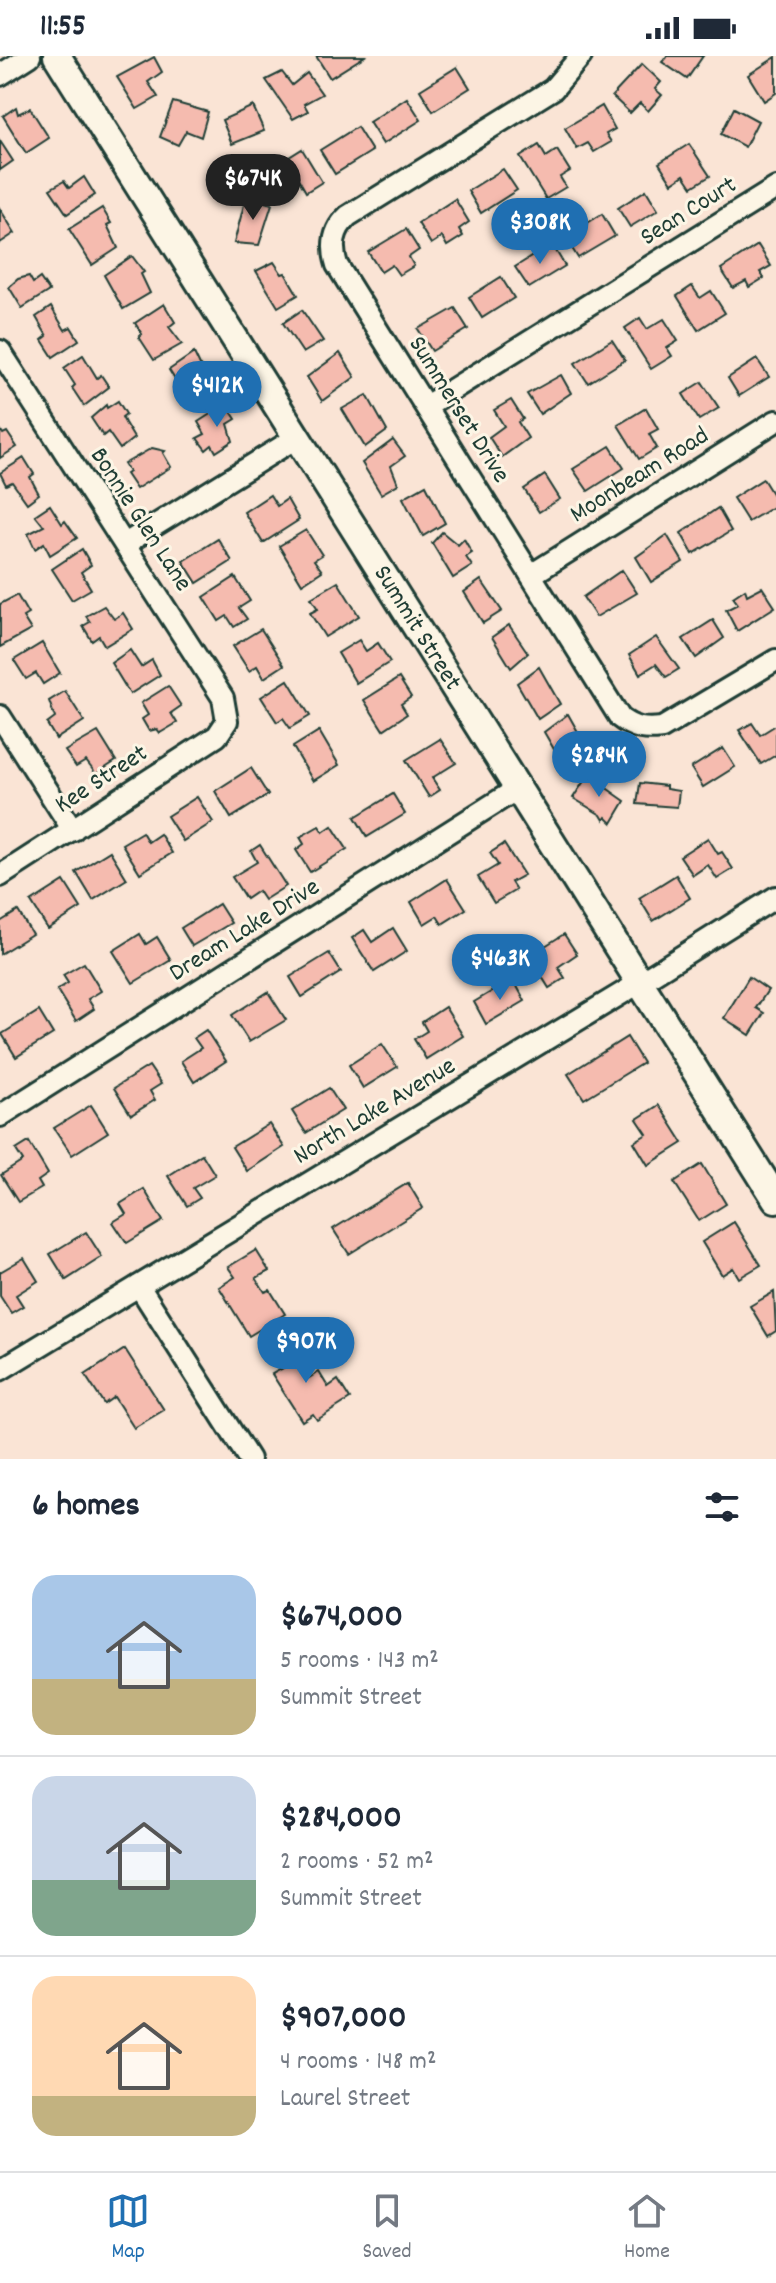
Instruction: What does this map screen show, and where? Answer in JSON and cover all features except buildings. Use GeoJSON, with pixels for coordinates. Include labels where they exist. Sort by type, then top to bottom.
{"type":"FeatureCollection","features":[{"type":"Feature","properties":{"kind":"street"},"geometry":{"type":"LineString","coordinates":[[0,75],[30,56]]}},
{"type":"Feature","properties":{"kind":"street","name":"Summit Street"},"geometry":{"type":"LineString","coordinates":[[57,56],[776,1198]]}},
{"type":"Feature","properties":{"kind":"street","name":"Summerset Drive"},"geometry":{"type":"LineString","coordinates":[[581,56],[553,89],[355,211],[337,229],[333,247],[342,277],[620,718],[635,728],[662,728],[776,660]]}},
{"type":"Feature","properties":{"kind":"street","name":"Sean Court"},"geometry":{"type":"LineString","coordinates":[[426,406],[776,188]]}},
{"type":"Feature","properties":{"kind":"street","name":"Bonnie Glen Lane"},"geometry":{"type":"LineString","coordinates":[[0,351],[223,698],[227,721]]}},
{"type":"Feature","properties":{"kind":"street","name":"Moonbeam Road"},"geometry":{"type":"LineString","coordinates":[[531,575],[776,421]]}},
{"type":"Feature","properties":{"kind":"street"},"geometry":{"type":"LineString","coordinates":[[125,544],[296,438]]}},
{"type":"Feature","properties":{"kind":"street"},"geometry":{"type":"LineString","coordinates":[[0,716],[73,830]]}},
{"type":"Feature","properties":{"kind":"street","name":"Kee Street"},"geometry":{"type":"LineString","coordinates":[[0,876],[217,736],[227,721]]}},
{"type":"Feature","properties":{"kind":"street","name":"Dream Lake Drive"},"geometry":{"type":"LineString","coordinates":[[0,1116],[517,789]]}},
{"type":"Feature","properties":{"kind":"street","name":"North Lake Avenue"},"geometry":{"type":"LineString","coordinates":[[0,1370],[776,897]]}},
{"type":"Feature","properties":{"kind":"street"},"geometry":{"type":"LineString","coordinates":[[139,1286],[249,1459]]}}]}
